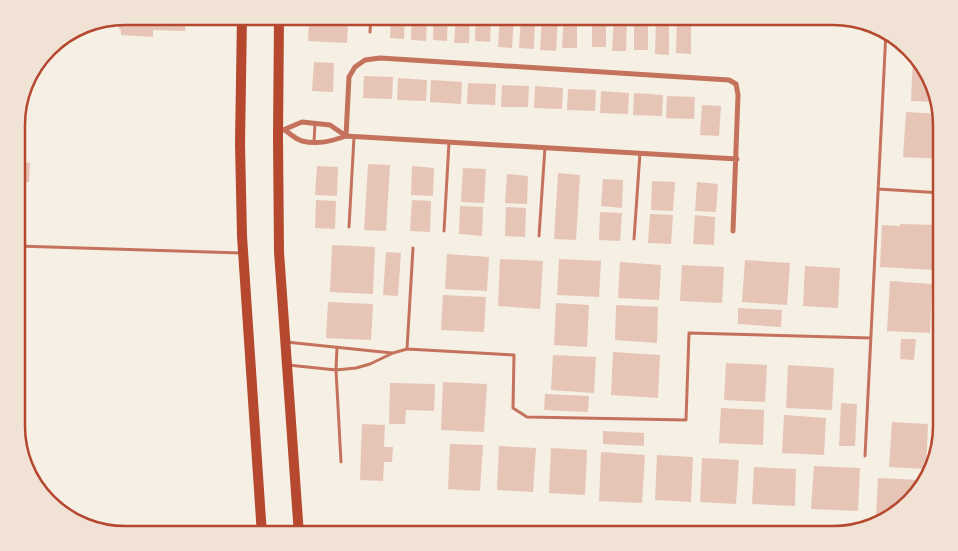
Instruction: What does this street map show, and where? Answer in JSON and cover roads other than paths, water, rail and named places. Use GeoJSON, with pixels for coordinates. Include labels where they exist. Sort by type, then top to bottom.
{"type":"FeatureCollection","features":[{"type":"Feature","properties":{"kind":"main road"},"geometry":{"type":"LineString","coordinates":[[242,25],[240,144],[243,254],[261,526]]}},
{"type":"Feature","properties":{"kind":"main road"},"geometry":{"type":"LineString","coordinates":[[279,25],[282,130],[279,252],[298,526]]}},
{"type":"Feature","properties":{"kind":"street"},"geometry":{"type":"LineString","coordinates":[[346,136],[349,77],[355,67],[365,60],[380,58],[729,80],[736,84],[738,95],[733,231]]}},
{"type":"Feature","properties":{"kind":"street"},"geometry":{"type":"LineString","coordinates":[[282,130],[302,122],[330,125],[346,136],[354,137],[737,159]]}},
{"type":"Feature","properties":{"kind":"street"},"geometry":{"type":"LineString","coordinates":[[282,130],[301,141],[329,143],[346,136]]}},
{"type":"Feature","properties":{"kind":"lane"},"geometry":{"type":"LineString","coordinates":[[370,25],[370,32]]}},
{"type":"Feature","properties":{"kind":"lane"},"geometry":{"type":"LineString","coordinates":[[865,456],[886,40]]}},
{"type":"Feature","properties":{"kind":"lane"},"geometry":{"type":"LineString","coordinates":[[314,142],[315,124]]}},
{"type":"Feature","properties":{"kind":"lane"},"geometry":{"type":"LineString","coordinates":[[349,227],[354,137]]}},
{"type":"Feature","properties":{"kind":"lane"},"geometry":{"type":"LineString","coordinates":[[444,231],[449,142]]}},
{"type":"Feature","properties":{"kind":"lane"},"geometry":{"type":"LineString","coordinates":[[539,236],[545,147]]}},
{"type":"Feature","properties":{"kind":"lane"},"geometry":{"type":"LineString","coordinates":[[634,240],[640,153]]}},
{"type":"Feature","properties":{"kind":"lane"},"geometry":{"type":"LineString","coordinates":[[878,189],[933,192]]}},
{"type":"Feature","properties":{"kind":"lane"},"geometry":{"type":"LineString","coordinates":[[25,246],[243,254]]}},
{"type":"Feature","properties":{"kind":"lane"},"geometry":{"type":"LineString","coordinates":[[407,349],[413,248]]}},
{"type":"Feature","properties":{"kind":"lane"},"geometry":{"type":"LineString","coordinates":[[287,365],[336,370],[370,364],[393,353],[407,349],[514,355],[513,408],[527,417],[686,420],[689,333],[870,338]]}},
{"type":"Feature","properties":{"kind":"lane"},"geometry":{"type":"LineString","coordinates":[[286,342],[393,353]]}},
{"type":"Feature","properties":{"kind":"lane"},"geometry":{"type":"LineString","coordinates":[[337,347],[336,370],[341,462]]}}]}
